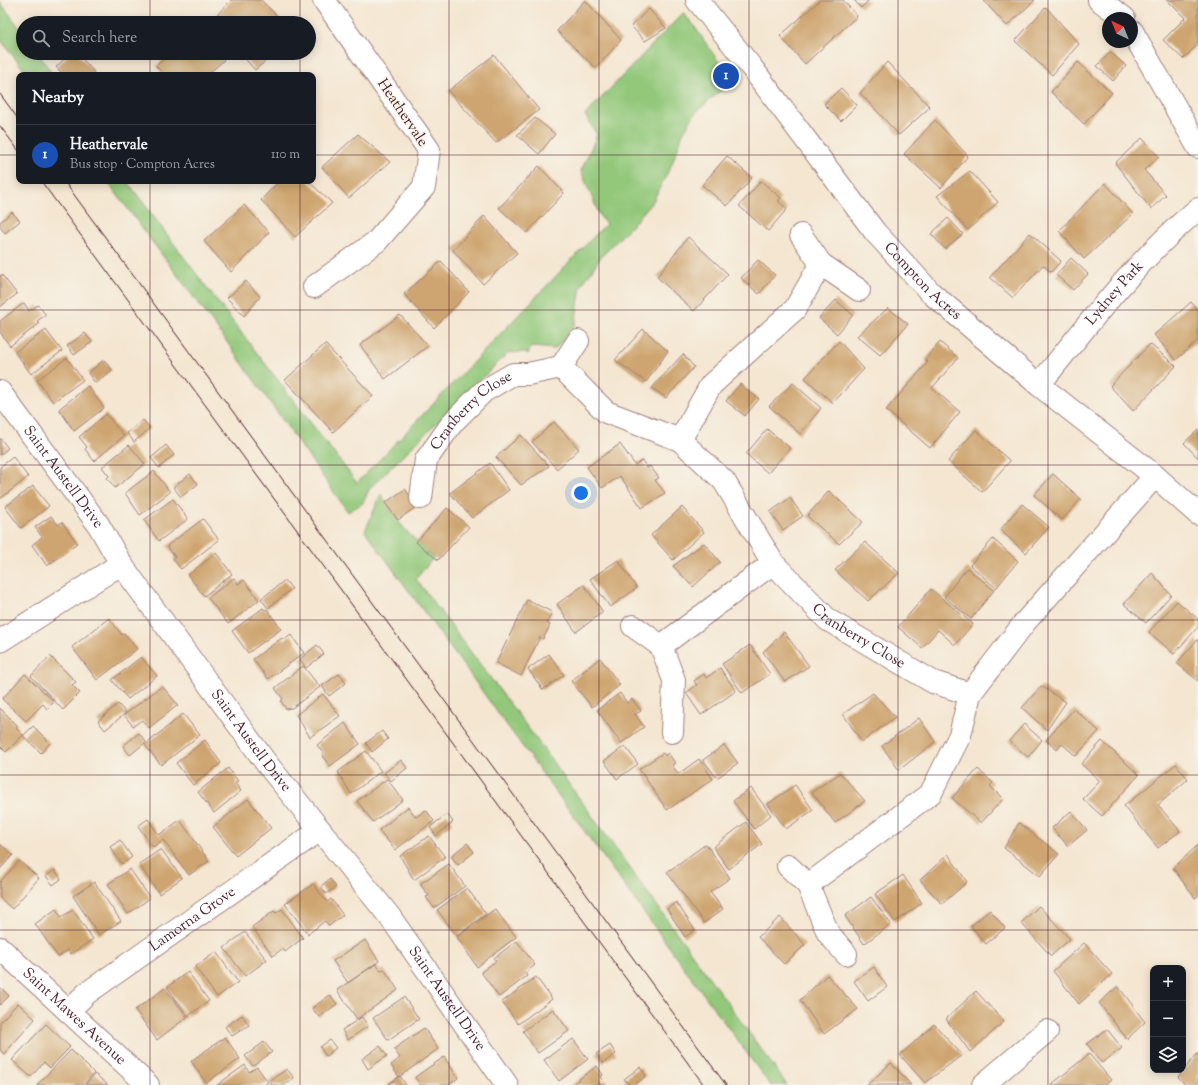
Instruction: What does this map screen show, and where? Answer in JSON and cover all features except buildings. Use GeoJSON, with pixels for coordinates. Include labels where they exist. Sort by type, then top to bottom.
{"type":"FeatureCollection","features":[{"type":"Feature","properties":{"kind":"street","name":"Heathervale"},"geometry":{"type":"LineString","coordinates":[[314,288],[377,241],[424,187],[429,150],[324,0]]}},
{"type":"Feature","properties":{"kind":"street","name":"Compton Acres"},"geometry":{"type":"LineString","coordinates":[[697,0],[752,68],[875,232],[931,293],[1039,385],[1155,476],[1198,514]]}},
{"type":"Feature","properties":{"kind":"street"},"geometry":{"type":"LineString","coordinates":[[1099,0],[1116,12]]}},
{"type":"Feature","properties":{"kind":"street"},"geometry":{"type":"LineString","coordinates":[[1138,42],[1198,147]]}},
{"type":"Feature","properties":{"kind":"street","name":"Lydney Park"},"geometry":{"type":"LineString","coordinates":[[1039,385],[1108,300],[1174,229],[1198,209]]}},
{"type":"Feature","properties":{"kind":"street"},"geometry":{"type":"LineString","coordinates":[[801,235],[821,264],[860,290]]}},
{"type":"Feature","properties":{"kind":"street"},"geometry":{"type":"LineString","coordinates":[[680,440],[712,385],[795,309],[821,264]]}},
{"type":"Feature","properties":{"kind":"street"},"geometry":{"type":"LineString","coordinates":[[562,367],[578,341]]}},
{"type":"Feature","properties":{"kind":"street","name":"Cranberry Close"},"geometry":{"type":"LineString","coordinates":[[421,498],[426,460],[453,422],[484,391],[513,374],[528,374],[562,367],[606,412],[680,440],[724,481],[773,563],[828,620],[933,682],[970,694]]}},
{"type":"Feature","properties":{"kind":"street","name":"Saint Austell Drive"},"geometry":{"type":"LineString","coordinates":[[0,392],[98,524],[121,564],[267,764],[390,917],[507,1085]]}},
{"type":"Feature","properties":{"kind":"street"},"geometry":{"type":"LineString","coordinates":[[808,885],[930,793],[960,735],[970,694],[1025,622],[1155,476]]}},
{"type":"Feature","properties":{"kind":"street"},"geometry":{"type":"LineString","coordinates":[[661,646],[773,563]]}},
{"type":"Feature","properties":{"kind":"street"},"geometry":{"type":"LineString","coordinates":[[0,641],[121,564]]}},
{"type":"Feature","properties":{"kind":"street"},"geometry":{"type":"LineString","coordinates":[[633,626],[661,646],[674,680],[672,732]]}},
{"type":"Feature","properties":{"kind":"street","name":"Lamorna Grove"},"geometry":{"type":"LineString","coordinates":[[68,1011],[87,993],[320,830]]}},
{"type":"Feature","properties":{"kind":"street"},"geometry":{"type":"LineString","coordinates":[[788,866],[808,885],[828,933],[846,954]]}},
{"type":"Feature","properties":{"kind":"street","name":"Saint Mawes Avenue"},"geometry":{"type":"LineString","coordinates":[[0,948],[148,1085]]}},
{"type":"Feature","properties":{"kind":"street"},"geometry":{"type":"LineString","coordinates":[[983,1085],[1047,1031]]}},
{"type":"Feature","properties":{"kind":"green space"},"geometry":{"type":"Polygon","coordinates":[[[0,2],[16,23],[16,60],[0,39],[0,2]]]}},
{"type":"Feature","properties":{"kind":"green space"},"geometry":{"type":"Polygon","coordinates":[[[683,13],[692,23],[732,81],[696,112],[683,133],[672,164],[653,201],[601,257],[581,286],[575,325],[555,349],[531,347],[528,354],[524,352],[508,353],[370,488],[363,503],[348,512],[227,342],[109,184],[129,184],[357,483],[606,224],[600,216],[581,171],[597,135],[585,115],[683,13]]]}},
{"type":"Feature","properties":{"kind":"green space"},"geometry":{"type":"Polygon","coordinates":[[[16,60],[43,60],[51,72],[26,72],[16,60]]]}},
{"type":"Feature","properties":{"kind":"green space"},"geometry":{"type":"Polygon","coordinates":[[[381,494],[391,512],[404,528],[434,557],[416,579],[537,740],[787,1085],[770,1085],[365,531],[381,494]]]}},
{"type":"Feature","properties":{"kind":"tram line"},"geometry":{"type":"LineString","coordinates":[[0,94],[16,116]]}},
{"type":"Feature","properties":{"kind":"tram line"},"geometry":{"type":"LineString","coordinates":[[0,126],[16,147]]}},
{"type":"Feature","properties":{"kind":"tram line"},"geometry":{"type":"LineString","coordinates":[[43,184],[704,1085]]}},
{"type":"Feature","properties":{"kind":"tram line"},"geometry":{"type":"LineString","coordinates":[[66,184],[726,1085]]}},
{"type":"Feature","properties":{"kind":"place","name":"Heathervale"},"geometry":{"type":"Point","coordinates":[726,76]}}]}
